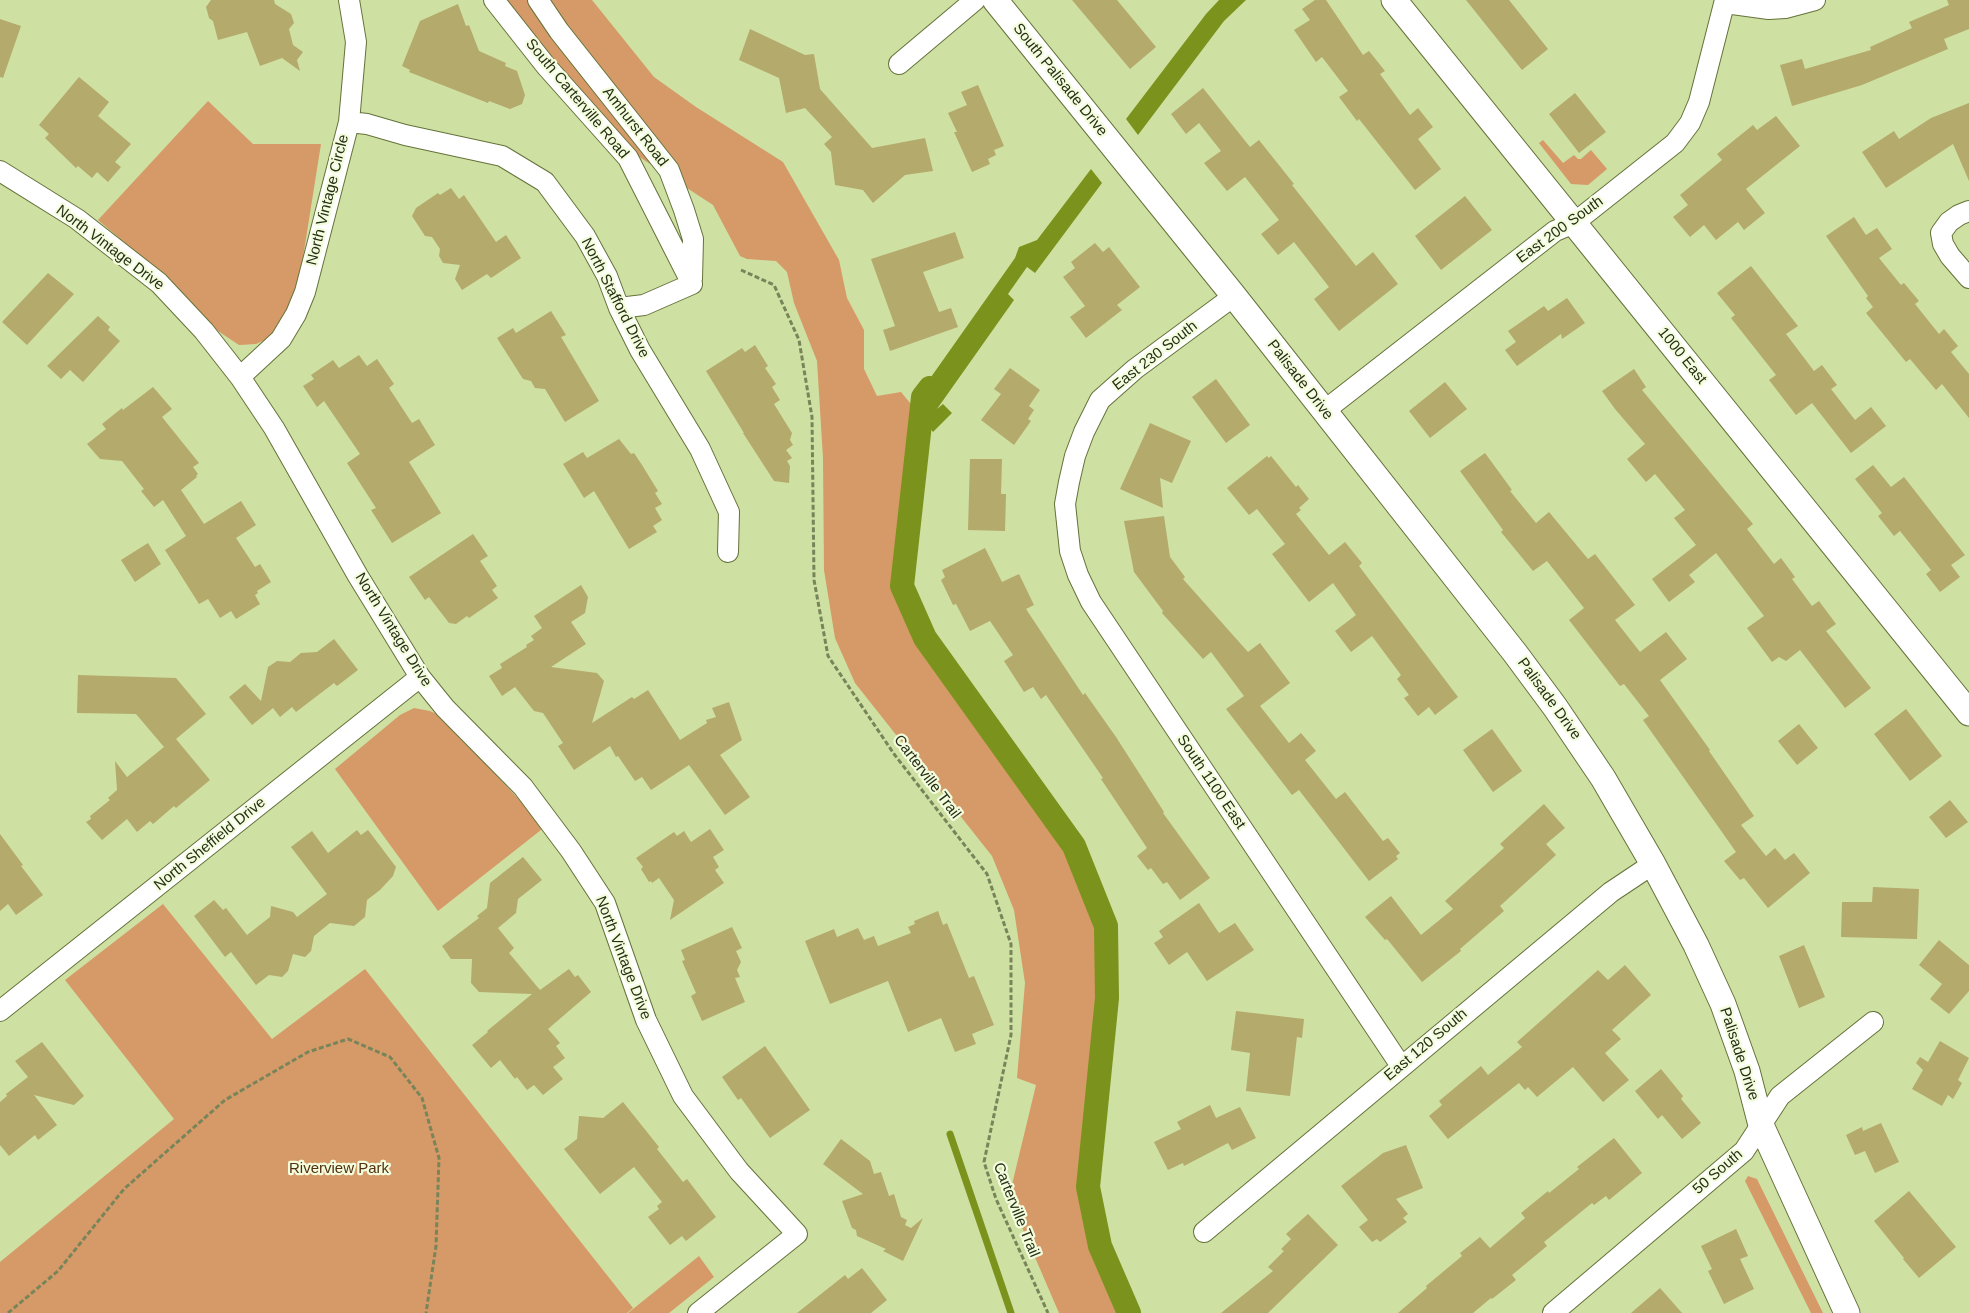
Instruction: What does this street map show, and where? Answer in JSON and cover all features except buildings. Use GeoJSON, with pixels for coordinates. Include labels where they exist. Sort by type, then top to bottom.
{"type":"FeatureCollection","features":[{"type":"Feature","properties":{"kind":"street","name":"North Vintage Circle"},"geometry":{"type":"LineString","coordinates":[[240,378],[281,339],[296,314],[305,292],[349,122],[356,42],[350,0]]}},
{"type":"Feature","properties":{"kind":"street","name":"South Carterville Road"},"geometry":{"type":"LineString","coordinates":[[494,0],[546,66],[628,158],[692,284]]}},
{"type":"Feature","properties":{"kind":"street","name":"Amhurst Road"},"geometry":{"type":"LineString","coordinates":[[538,0],[669,170],[684,210],[692,239],[692,284]]}},
{"type":"Feature","properties":{"kind":"street"},"geometry":{"type":"LineString","coordinates":[[899,64],[976,0]]}},
{"type":"Feature","properties":{"kind":"street","name":"South Palisade Drive"},"geometry":{"type":"LineString","coordinates":[[995,0],[1125,160]]}},
{"type":"Feature","properties":{"kind":"street","name":"1000 East"},"geometry":{"type":"LineString","coordinates":[[1394,0],[1969,713]]}},
{"type":"Feature","properties":{"kind":"street"},"geometry":{"type":"LineString","coordinates":[[1725,1],[1769,9],[1785,8],[1815,0]]}},
{"type":"Feature","properties":{"kind":"street","name":"East 200 South"},"geometry":{"type":"LineString","coordinates":[[1324,411],[1555,231],[1574,223],[1675,142],[1690,123],[1699,102],[1725,1]]}},
{"type":"Feature","properties":{"kind":"street","name":"North Stafford Drive"},"geometry":{"type":"LineString","coordinates":[[349,122],[367,124],[405,135],[502,156],[545,182],[585,236],[607,276],[619,308],[640,350],[700,449],[729,512],[728,552]]}},
{"type":"Feature","properties":{"kind":"street","name":"Palisade Drive"},"geometry":{"type":"LineString","coordinates":[[1125,160],[1510,647],[1555,707],[1603,778],[1653,864],[1696,945],[1723,1004],[1747,1071],[1761,1126],[1847,1313]]}},
{"type":"Feature","properties":{"kind":"street","name":"North Vintage Drive"},"geometry":{"type":"LineString","coordinates":[[0,171],[77,219],[159,283],[204,331],[240,378],[274,428],[358,576],[420,678],[444,708],[523,787],[571,851],[604,903],[646,1020],[683,1096],[739,1171],[797,1234],[698,1313]]}},
{"type":"Feature","properties":{"kind":"street"},"geometry":{"type":"LineString","coordinates":[[1969,211],[1949,222],[1941,233],[1943,244],[1950,256],[1969,278]]}},
{"type":"Feature","properties":{"kind":"street"},"geometry":{"type":"LineString","coordinates":[[619,308],[644,305],[692,284]]}},
{"type":"Feature","properties":{"kind":"street","name":"East 230 South"},"geometry":{"type":"LineString","coordinates":[[1069,482],[1075,456],[1084,432],[1100,400],[1135,368],[1234,296]]}},
{"type":"Feature","properties":{"kind":"street","name":"South 1100 East"},"geometry":{"type":"LineString","coordinates":[[1069,482],[1065,504],[1070,551],[1078,575],[1091,602],[1401,1066]]}},
{"type":"Feature","properties":{"kind":"street","name":"North Sheffield Drive"},"geometry":{"type":"LineString","coordinates":[[0,1011],[420,678]]}},
{"type":"Feature","properties":{"kind":"street","name":"East 120 South"},"geometry":{"type":"LineString","coordinates":[[1204,1232],[1611,892],[1653,864]]}},
{"type":"Feature","properties":{"kind":"street","name":"50 South"},"geometry":{"type":"LineString","coordinates":[[1553,1313],[1744,1151],[1780,1096],[1872,1022]]}},
{"type":"Feature","properties":{"kind":"path","name":"Carterville Trail"},"geometry":{"type":"LineString","coordinates":[[741,270],[774,285],[799,340],[812,417],[814,580],[828,656],[894,754],[987,874],[1011,944],[1011,1035],[984,1162],[996,1198],[1048,1313]]}},
{"type":"Feature","properties":{"kind":"path"},"geometry":{"type":"LineString","coordinates":[[8,1313],[58,1271],[124,1189],[225,1100],[308,1052],[348,1039],[390,1057],[422,1098],[437,1149],[439,1158],[436,1246],[426,1313]]}},
{"type":"Feature","properties":{"kind":"green space"},"geometry":{"type":"Polygon","coordinates":[[[505,0],[592,0],[654,77],[696,107],[783,162],[839,260],[847,298],[864,330],[864,369],[877,396],[901,392],[915,409],[897,565],[908,618],[1067,848],[1097,920],[1102,971],[1082,1190],[1106,1272],[1127,1313],[1059,1313],[1009,1197],[1036,1085],[1017,1078],[1025,983],[1014,910],[992,856],[855,683],[835,638],[824,570],[823,458],[817,361],[794,303],[787,272],[776,261],[747,259],[740,256],[713,205],[621,145],[505,0]]]}},
{"type":"Feature","properties":{"kind":"green space"},"geometry":{"type":"Polygon","coordinates":[[[208,101],[253,144],[321,144],[297,295],[280,326],[269,338],[256,344],[239,345],[218,331],[166,278],[98,220],[208,101]]]}},
{"type":"Feature","properties":{"kind":"green space"},"geometry":{"type":"Polygon","coordinates":[[[1543,140],[1563,163],[1574,155],[1581,159],[1591,150],[1607,169],[1588,185],[1571,184],[1539,143],[1543,140]]]}},
{"type":"Feature","properties":{"kind":"green space"},"geometry":{"type":"Polygon","coordinates":[[[414,708],[430,711],[441,716],[524,805],[539,823],[541,830],[438,911],[335,769],[400,715],[414,708]]]}},
{"type":"Feature","properties":{"kind":"green space","name":"Riverview Park"},"geometry":{"type":"Polygon","coordinates":[[[163,904],[272,1039],[365,969],[633,1308],[627,1313],[0,1313],[0,1262],[174,1119],[65,980],[163,904]]]}},
{"type":"Feature","properties":{"kind":"green space"},"geometry":{"type":"Polygon","coordinates":[[[1748,1176],[1757,1179],[1823,1313],[1811,1313],[1745,1181],[1748,1176]]]}},
{"type":"Feature","properties":{"kind":"green space"},"geometry":{"type":"Polygon","coordinates":[[[699,1256],[714,1277],[669,1313],[628,1313],[699,1256]]]}},
{"type":"Feature","properties":{"kind":"shaded area"},"geometry":{"type":"Polygon","coordinates":[[[1219,0],[1246,0],[1224,21],[1138,135],[1126,119],[1206,14],[1219,0]]]}},
{"type":"Feature","properties":{"kind":"shaded area"},"geometry":{"type":"Polygon","coordinates":[[[1091,169],[1102,183],[1035,273],[1027,267],[1008,294],[1014,300],[937,409],[943,404],[952,413],[933,432],[915,409],[924,387],[1015,258],[1019,247],[1037,240],[1091,169]]]}},
{"type":"Feature","properties":{"kind":"waterway"},"geometry":{"type":"LineString","coordinates":[[930,388],[923,397],[902,586],[925,638],[1074,846],[1106,926],[1107,998],[1088,1187],[1100,1246],[1129,1313]]}},
{"type":"Feature","properties":{"kind":"waterway"},"geometry":{"type":"LineString","coordinates":[[950,1134],[1011,1313]]}}]}
